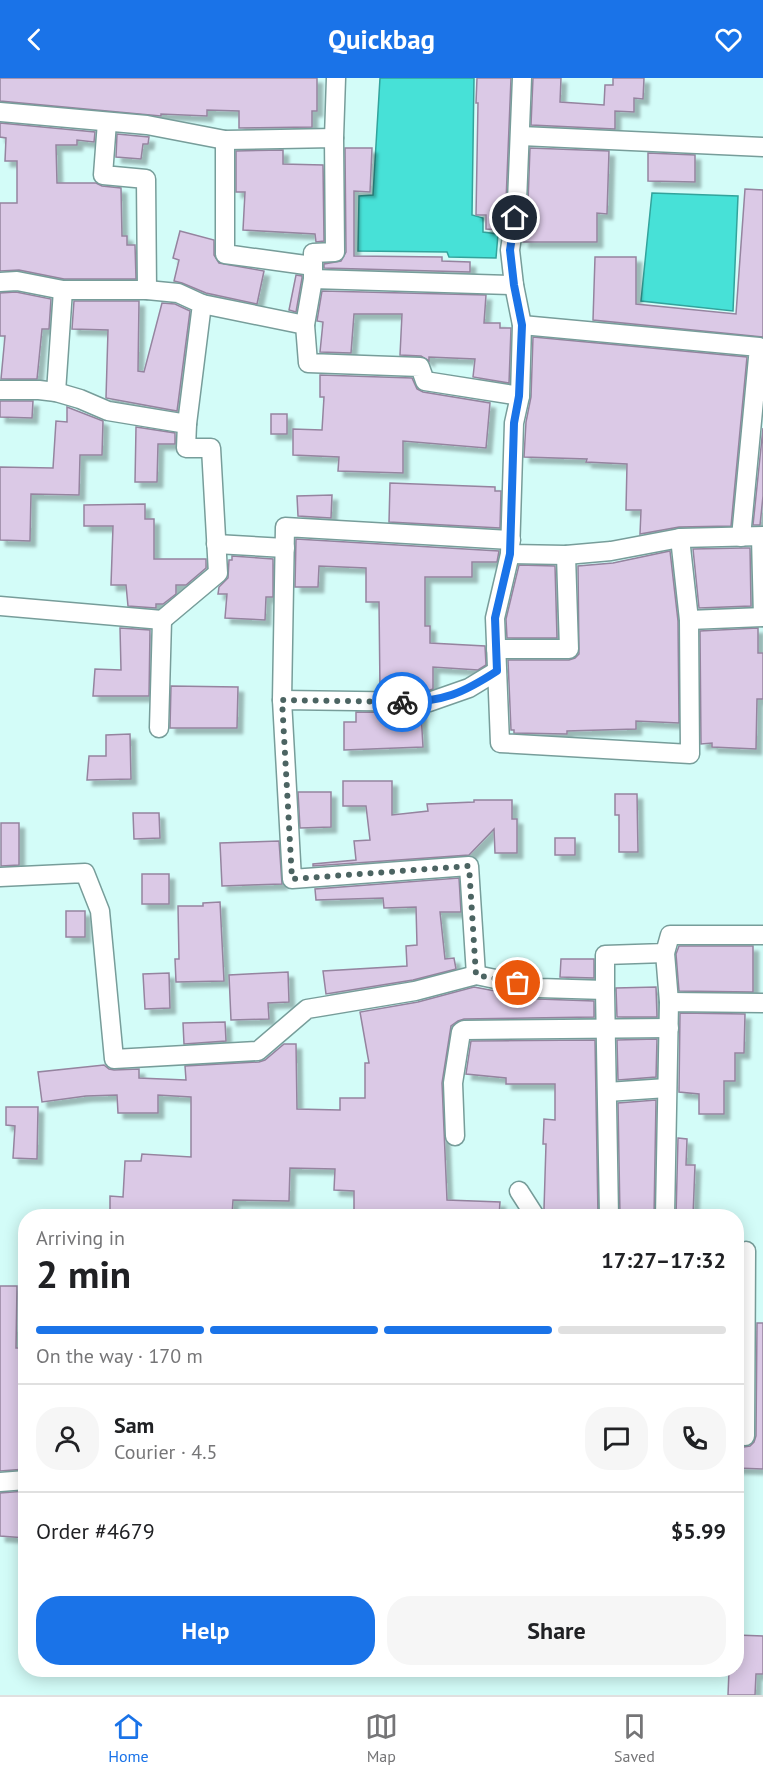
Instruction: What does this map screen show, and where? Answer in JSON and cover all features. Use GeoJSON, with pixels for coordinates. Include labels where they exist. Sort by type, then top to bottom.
{"type":"FeatureCollection","features":[{"type":"Feature","properties":{"kind":"street"},"geometry":{"type":"LineString","coordinates":[[336,78],[335,252],[313,253],[313,272],[304,325],[308,363],[420,367],[425,381],[519,396]]}},
{"type":"Feature","properties":{"kind":"street"},"geometry":{"type":"LineString","coordinates":[[522,78],[517,202],[510,250],[522,325],[519,396],[514,423],[511,547],[495,618],[500,743],[690,754],[689,620],[680,538]]}},
{"type":"Feature","properties":{"kind":"street"},"geometry":{"type":"LineString","coordinates":[[0,112],[147,125],[225,140],[334,138]]}},
{"type":"Feature","properties":{"kind":"street"},"geometry":{"type":"LineString","coordinates":[[107,122],[103,175],[146,179],[147,290]]}},
{"type":"Feature","properties":{"kind":"street"},"geometry":{"type":"LineString","coordinates":[[520,135],[763,147]]}},
{"type":"Feature","properties":{"kind":"street"},"geometry":{"type":"LineString","coordinates":[[225,140],[225,254],[313,272],[514,285]]}},
{"type":"Feature","properties":{"kind":"street"},"geometry":{"type":"LineString","coordinates":[[0,282],[16,281],[63,290],[147,290],[178,293],[202,304],[304,325]]}},
{"type":"Feature","properties":{"kind":"street"},"geometry":{"type":"LineString","coordinates":[[56,392],[63,290]]}},
{"type":"Feature","properties":{"kind":"street"},"geometry":{"type":"LineString","coordinates":[[0,606],[162,620],[218,573],[211,448],[186,448],[202,304]]}},
{"type":"Feature","properties":{"kind":"street"},"geometry":{"type":"LineString","coordinates":[[522,325],[761,346],[741,537]]}},
{"type":"Feature","properties":{"kind":"street"},"geometry":{"type":"LineString","coordinates":[[0,390],[56,392],[108,411],[187,424]]}},
{"type":"Feature","properties":{"kind":"street"},"geometry":{"type":"LineString","coordinates":[[476,975],[469,866],[292,879],[282,700],[285,527],[511,547],[566,555],[611,551],[680,538],[762,536],[763,617],[689,620]]}},
{"type":"Feature","properties":{"kind":"street"},"geometry":{"type":"LineString","coordinates":[[216,544],[285,548]]}},
{"type":"Feature","properties":{"kind":"street"},"geometry":{"type":"LineString","coordinates":[[496,649],[569,649],[566,555]]}},
{"type":"Feature","properties":{"kind":"street"},"geometry":{"type":"LineString","coordinates":[[159,728],[162,620]]}},
{"type":"Feature","properties":{"kind":"street"},"geometry":{"type":"LineString","coordinates":[[282,700],[429,702],[469,688],[497,671]]}},
{"type":"Feature","properties":{"kind":"street"},"geometry":{"type":"LineString","coordinates":[[0,877],[85,873],[100,910],[114,1059],[258,1051],[307,1009],[415,991],[476,975],[539,988],[605,990]]}},
{"type":"Feature","properties":{"kind":"street"},"geometry":{"type":"LineString","coordinates":[[665,1209],[669,1002],[665,953],[670,935],[763,935]]}},
{"type":"Feature","properties":{"kind":"street"},"geometry":{"type":"LineString","coordinates":[[609,1209],[605,955],[665,953]]}},
{"type":"Feature","properties":{"kind":"street"},"geometry":{"type":"LineString","coordinates":[[669,1002],[763,1003]]}},
{"type":"Feature","properties":{"kind":"street"},"geometry":{"type":"LineString","coordinates":[[455,1136],[453,1083],[461,1032],[464,1030],[669,1028]]}},
{"type":"Feature","properties":{"kind":"street"},"geometry":{"type":"LineString","coordinates":[[607,1092],[667,1088]]}},
{"type":"Feature","properties":{"kind":"street"},"geometry":{"type":"LineString","coordinates":[[519,1191],[531,1209]]}},
{"type":"Feature","properties":{"kind":"street"},"geometry":{"type":"LineString","coordinates":[[748,1436],[749,1251]]}},
{"type":"Feature","properties":{"kind":"street"},"geometry":{"type":"LineString","coordinates":[[0,1482],[18,1481]]}},
{"type":"Feature","properties":{"kind":"water"},"geometry":{"type":"Polygon","coordinates":[[[380,78],[474,78],[472,215],[483,218],[483,232],[498,234],[496,258],[449,257],[447,252],[358,251],[359,196],[373,195],[380,78]]]}},
{"type":"Feature","properties":{"kind":"water"},"geometry":{"type":"Polygon","coordinates":[[[652,193],[738,196],[733,311],[641,301],[652,193]]]}},
{"type":"Feature","properties":{"kind":"building"},"geometry":{"type":"Polygon","coordinates":[[[0,78],[317,78],[317,111],[312,111],[312,127],[239,128],[239,111],[207,110],[207,116],[161,114],[161,116],[0,101],[0,78]]]}},
{"type":"Feature","properties":{"kind":"building"},"geometry":{"type":"Polygon","coordinates":[[[477,78],[511,78],[506,201],[502,230],[486,229],[486,215],[476,215],[477,78]]]}},
{"type":"Feature","properties":{"kind":"building"},"geometry":{"type":"Polygon","coordinates":[[[533,78],[561,78],[560,102],[604,105],[605,85],[613,85],[613,78],[644,78],[643,99],[634,98],[634,112],[615,111],[615,129],[531,125],[533,78]]]}},
{"type":"Feature","properties":{"kind":"building"},"geometry":{"type":"Polygon","coordinates":[[[0,123],[95,132],[94,142],[77,140],[77,145],[56,145],[57,183],[96,183],[121,188],[122,236],[127,236],[127,245],[135,245],[136,279],[64,279],[19,270],[0,271],[0,203],[17,203],[17,161],[5,161],[6,138],[0,137],[0,123]]]}},
{"type":"Feature","properties":{"kind":"building"},"geometry":{"type":"Polygon","coordinates":[[[117,134],[149,137],[148,144],[143,144],[141,159],[116,157],[117,134]]]}},
{"type":"Feature","properties":{"kind":"building"},"geometry":{"type":"Polygon","coordinates":[[[345,148],[372,148],[370,192],[354,191],[354,256],[442,257],[442,261],[470,262],[470,272],[324,268],[324,264],[341,261],[346,252],[345,148]]]}},
{"type":"Feature","properties":{"kind":"building"},"geometry":{"type":"Polygon","coordinates":[[[530,148],[609,151],[607,214],[597,213],[597,242],[523,242],[528,203],[530,148]]]}},
{"type":"Feature","properties":{"kind":"building"},"geometry":{"type":"Polygon","coordinates":[[[283,150],[283,164],[323,165],[324,241],[316,242],[315,234],[243,230],[245,192],[236,192],[236,151],[283,150]]]}},
{"type":"Feature","properties":{"kind":"building"},"geometry":{"type":"Polygon","coordinates":[[[648,153],[695,155],[695,182],[648,181],[648,153]]]}},
{"type":"Feature","properties":{"kind":"building"},"geometry":{"type":"Polygon","coordinates":[[[745,189],[763,190],[763,337],[593,320],[595,257],[636,257],[636,304],[736,314],[745,189]]]}},
{"type":"Feature","properties":{"kind":"building"},"geometry":{"type":"Polygon","coordinates":[[[180,231],[214,240],[214,255],[219,263],[264,271],[257,304],[206,293],[174,281],[179,260],[173,258],[180,231]]]}},
{"type":"Feature","properties":{"kind":"building"},"geometry":{"type":"Polygon","coordinates":[[[296,275],[302,278],[296,312],[289,310],[296,275]]]}},
{"type":"Feature","properties":{"kind":"building"},"geometry":{"type":"Polygon","coordinates":[[[322,291],[486,295],[484,323],[500,323],[500,328],[511,328],[509,383],[473,377],[475,359],[429,357],[429,361],[421,356],[400,355],[402,314],[354,314],[351,353],[320,352],[323,322],[317,321],[322,291]]]}},
{"type":"Feature","properties":{"kind":"building"},"geometry":{"type":"Polygon","coordinates":[[[16,292],[51,299],[49,329],[42,329],[37,379],[1,379],[5,336],[0,336],[0,293],[16,292]]]}},
{"type":"Feature","properties":{"kind":"building"},"geometry":{"type":"Polygon","coordinates":[[[74,301],[139,301],[138,371],[144,372],[162,303],[175,304],[190,311],[177,411],[106,398],[108,330],[72,329],[74,301]]]}},
{"type":"Feature","properties":{"kind":"building"},"geometry":{"type":"Polygon","coordinates":[[[533,337],[747,357],[731,526],[679,527],[640,534],[641,510],[626,510],[627,464],[586,462],[587,459],[524,457],[526,422],[531,397],[533,337]]]}},
{"type":"Feature","properties":{"kind":"building"},"geometry":{"type":"Polygon","coordinates":[[[320,375],[412,378],[417,389],[423,392],[490,403],[486,448],[403,441],[403,473],[338,471],[339,457],[293,455],[293,429],[322,430],[324,397],[320,397],[320,375]]]}},
{"type":"Feature","properties":{"kind":"building"},"geometry":{"type":"Polygon","coordinates":[[[0,401],[33,401],[32,418],[0,417],[0,401]]]}},
{"type":"Feature","properties":{"kind":"building"},"geometry":{"type":"Polygon","coordinates":[[[67,407],[103,421],[102,455],[80,455],[79,495],[31,494],[30,541],[0,540],[0,467],[53,468],[56,421],[67,422],[67,407]]]}},
{"type":"Feature","properties":{"kind":"building"},"geometry":{"type":"Polygon","coordinates":[[[271,414],[287,414],[287,434],[271,434],[271,414]]]}},
{"type":"Feature","properties":{"kind":"building"},"geometry":{"type":"Polygon","coordinates":[[[136,427],[175,433],[175,444],[158,444],[157,482],[135,482],[136,427]]]}},
{"type":"Feature","properties":{"kind":"building"},"geometry":{"type":"Polygon","coordinates":[[[763,428],[763,496],[760,525],[753,525],[763,428]]]}},
{"type":"Feature","properties":{"kind":"building"},"geometry":{"type":"Polygon","coordinates":[[[390,483],[495,487],[495,491],[501,491],[500,528],[389,522],[390,483]]]}},
{"type":"Feature","properties":{"kind":"building"},"geometry":{"type":"Polygon","coordinates":[[[332,495],[331,518],[298,516],[297,496],[332,495]]]}},
{"type":"Feature","properties":{"kind":"building"},"geometry":{"type":"Polygon","coordinates":[[[145,504],[145,519],[154,519],[154,559],[206,559],[206,568],[186,585],[176,585],[176,594],[163,604],[156,604],[156,608],[128,606],[126,585],[111,585],[113,526],[84,526],[84,505],[145,504]]]}},
{"type":"Feature","properties":{"kind":"building"},"geometry":{"type":"Polygon","coordinates":[[[296,539],[499,551],[497,562],[472,562],[472,577],[425,577],[425,626],[430,626],[430,643],[485,646],[486,665],[478,670],[433,667],[433,689],[427,691],[380,690],[379,602],[366,602],[366,568],[319,566],[318,587],[295,587],[296,539]]]}},
{"type":"Feature","properties":{"kind":"building"},"geometry":{"type":"Polygon","coordinates":[[[750,548],[751,606],[699,608],[693,549],[750,548]]]}},
{"type":"Feature","properties":{"kind":"building"},"geometry":{"type":"Polygon","coordinates":[[[670,551],[678,621],[679,723],[636,721],[636,729],[567,731],[567,734],[514,733],[514,730],[511,730],[508,660],[569,660],[579,654],[578,566],[613,563],[670,551]]]}},
{"type":"Feature","properties":{"kind":"building"},"geometry":{"type":"Polygon","coordinates":[[[232,556],[273,559],[273,597],[266,597],[265,620],[225,618],[227,594],[218,594],[219,587],[228,578],[229,560],[232,560],[232,556]]]}},
{"type":"Feature","properties":{"kind":"building"},"geometry":{"type":"Polygon","coordinates":[[[519,565],[555,566],[557,638],[507,638],[506,619],[519,565]]]}},
{"type":"Feature","properties":{"kind":"building"},"geometry":{"type":"Polygon","coordinates":[[[120,628],[150,630],[149,696],[93,696],[95,669],[121,670],[120,628]]]}},
{"type":"Feature","properties":{"kind":"building"},"geometry":{"type":"Polygon","coordinates":[[[758,628],[758,653],[763,653],[763,699],[757,699],[756,749],[712,747],[712,743],[701,744],[700,631],[758,628]]]}},
{"type":"Feature","properties":{"kind":"building"},"geometry":{"type":"Polygon","coordinates":[[[171,686],[238,687],[237,728],[170,728],[171,686]]]}},
{"type":"Feature","properties":{"kind":"building"},"geometry":{"type":"Polygon","coordinates":[[[356,712],[421,713],[423,747],[344,750],[344,722],[356,722],[356,712]]]}},
{"type":"Feature","properties":{"kind":"building"},"geometry":{"type":"Polygon","coordinates":[[[130,734],[131,779],[87,780],[89,756],[106,756],[106,735],[130,734]]]}},
{"type":"Feature","properties":{"kind":"building"},"geometry":{"type":"Polygon","coordinates":[[[343,781],[392,781],[392,815],[428,811],[427,804],[512,800],[512,819],[517,819],[517,853],[495,853],[494,829],[469,855],[313,866],[313,864],[356,860],[354,841],[370,840],[366,806],[343,806],[343,781]]]}},
{"type":"Feature","properties":{"kind":"building"},"geometry":{"type":"Polygon","coordinates":[[[298,792],[331,792],[331,827],[300,828],[298,792]]]}},
{"type":"Feature","properties":{"kind":"building"},"geometry":{"type":"Polygon","coordinates":[[[615,794],[637,794],[638,852],[619,852],[619,815],[615,815],[615,794]]]}},
{"type":"Feature","properties":{"kind":"building"},"geometry":{"type":"Polygon","coordinates":[[[133,813],[159,813],[160,838],[134,839],[133,813]]]}},
{"type":"Feature","properties":{"kind":"building"},"geometry":{"type":"Polygon","coordinates":[[[1,823],[19,823],[19,865],[1,866],[1,823]]]}},
{"type":"Feature","properties":{"kind":"building"},"geometry":{"type":"Polygon","coordinates":[[[555,838],[575,838],[575,855],[555,855],[555,838]]]}},
{"type":"Feature","properties":{"kind":"building"},"geometry":{"type":"Polygon","coordinates":[[[279,841],[282,884],[222,886],[220,843],[279,841]]]}},
{"type":"Feature","properties":{"kind":"building"},"geometry":{"type":"Polygon","coordinates":[[[142,874],[169,874],[169,904],[142,904],[142,874]]]}},
{"type":"Feature","properties":{"kind":"building"},"geometry":{"type":"Polygon","coordinates":[[[459,878],[461,912],[440,912],[445,959],[454,958],[456,969],[413,980],[326,994],[323,971],[407,966],[406,946],[417,945],[416,907],[384,908],[383,898],[316,900],[315,889],[459,878]]]}},
{"type":"Feature","properties":{"kind":"building"},"geometry":{"type":"Polygon","coordinates":[[[220,902],[224,981],[176,982],[175,959],[179,959],[178,906],[203,906],[203,903],[220,902]]]}},
{"type":"Feature","properties":{"kind":"building"},"geometry":{"type":"Polygon","coordinates":[[[66,911],[85,911],[85,937],[66,937],[66,911]]]}},
{"type":"Feature","properties":{"kind":"building"},"geometry":{"type":"Polygon","coordinates":[[[679,946],[753,946],[753,992],[679,991],[676,954],[679,946]]]}},
{"type":"Feature","properties":{"kind":"building"},"geometry":{"type":"Polygon","coordinates":[[[561,959],[594,959],[594,978],[560,977],[561,959]]]}},
{"type":"Feature","properties":{"kind":"building"},"geometry":{"type":"Polygon","coordinates":[[[288,972],[289,1002],[268,1003],[269,1019],[231,1020],[229,975],[288,972]]]}},
{"type":"Feature","properties":{"kind":"building"},"geometry":{"type":"Polygon","coordinates":[[[169,973],[170,1008],[145,1009],[143,974],[169,973]]]}},
{"type":"Feature","properties":{"kind":"building"},"geometry":{"type":"Polygon","coordinates":[[[474,987],[538,999],[594,1001],[594,1017],[464,1019],[451,1026],[442,1083],[447,1200],[500,1202],[500,1209],[354,1209],[354,1191],[334,1190],[335,1169],[290,1168],[289,1201],[233,1200],[232,1209],[110,1209],[110,1196],[123,1197],[125,1161],[141,1161],[142,1154],[191,1157],[191,1097],[158,1095],[158,1113],[118,1113],[117,1095],[86,1096],[42,1102],[38,1072],[104,1065],[114,1070],[139,1069],[139,1078],[186,1080],[185,1066],[259,1062],[265,1060],[284,1044],[296,1044],[297,1109],[340,1110],[340,1098],[365,1098],[365,1063],[369,1063],[360,1012],[418,1002],[474,987]]]}},
{"type":"Feature","properties":{"kind":"building"},"geometry":{"type":"Polygon","coordinates":[[[656,987],[657,1017],[617,1017],[616,988],[656,987]]]}},
{"type":"Feature","properties":{"kind":"building"},"geometry":{"type":"Polygon","coordinates":[[[680,1013],[745,1014],[744,1053],[735,1053],[735,1081],[724,1081],[724,1114],[699,1114],[699,1094],[679,1092],[680,1013]]]}},
{"type":"Feature","properties":{"kind":"building"},"geometry":{"type":"Polygon","coordinates":[[[225,1022],[226,1041],[184,1044],[183,1023],[225,1022]]]}},
{"type":"Feature","properties":{"kind":"building"},"geometry":{"type":"Polygon","coordinates":[[[657,1039],[656,1077],[618,1080],[617,1040],[657,1039]]]}},
{"type":"Feature","properties":{"kind":"building"},"geometry":{"type":"Polygon","coordinates":[[[595,1040],[598,1209],[544,1209],[546,1144],[543,1144],[544,1119],[555,1120],[555,1084],[506,1084],[506,1078],[466,1074],[471,1041],[595,1040]]]}},
{"type":"Feature","properties":{"kind":"building"},"geometry":{"type":"Polygon","coordinates":[[[656,1100],[654,1209],[620,1209],[618,1103],[656,1100]]]}},
{"type":"Feature","properties":{"kind":"building"},"geometry":{"type":"Polygon","coordinates":[[[6,1107],[38,1107],[37,1159],[13,1158],[15,1126],[6,1125],[6,1107]]]}},
{"type":"Feature","properties":{"kind":"building"},"geometry":{"type":"Polygon","coordinates":[[[678,1138],[687,1139],[686,1165],[695,1165],[693,1209],[676,1209],[678,1138]]]}},
{"type":"Feature","properties":{"kind":"building"},"geometry":{"type":"Polygon","coordinates":[[[0,1286],[17,1286],[18,1470],[0,1471],[0,1286]]]}},
{"type":"Feature","properties":{"kind":"building"},"geometry":{"type":"Polygon","coordinates":[[[757,1323],[763,1323],[763,1469],[744,1468],[744,1447],[750,1446],[756,1436],[757,1323]]]}},
{"type":"Feature","properties":{"kind":"building"},"geometry":{"type":"Polygon","coordinates":[[[18,1492],[18,1537],[0,1536],[0,1493],[18,1492]]]}},
{"type":"Feature","properties":{"kind":"building"},"geometry":{"type":"Polygon","coordinates":[[[744,1635],[763,1636],[763,1674],[756,1674],[755,1695],[728,1695],[729,1677],[744,1677],[744,1635]]]}},
{"type":"Feature","properties":{"kind":"way so far"},"geometry":{"type":"LineString","coordinates":[[402,702],[282,700],[292,879],[469,866],[476,975],[518,983]]}},
{"type":"Feature","properties":{"kind":"route"},"geometry":{"type":"LineString","coordinates":[[402,702],[429,702],[469,688],[497,671],[495,618],[510,554],[514,423],[519,396],[522,325],[510,250],[515,218]]}}]}
